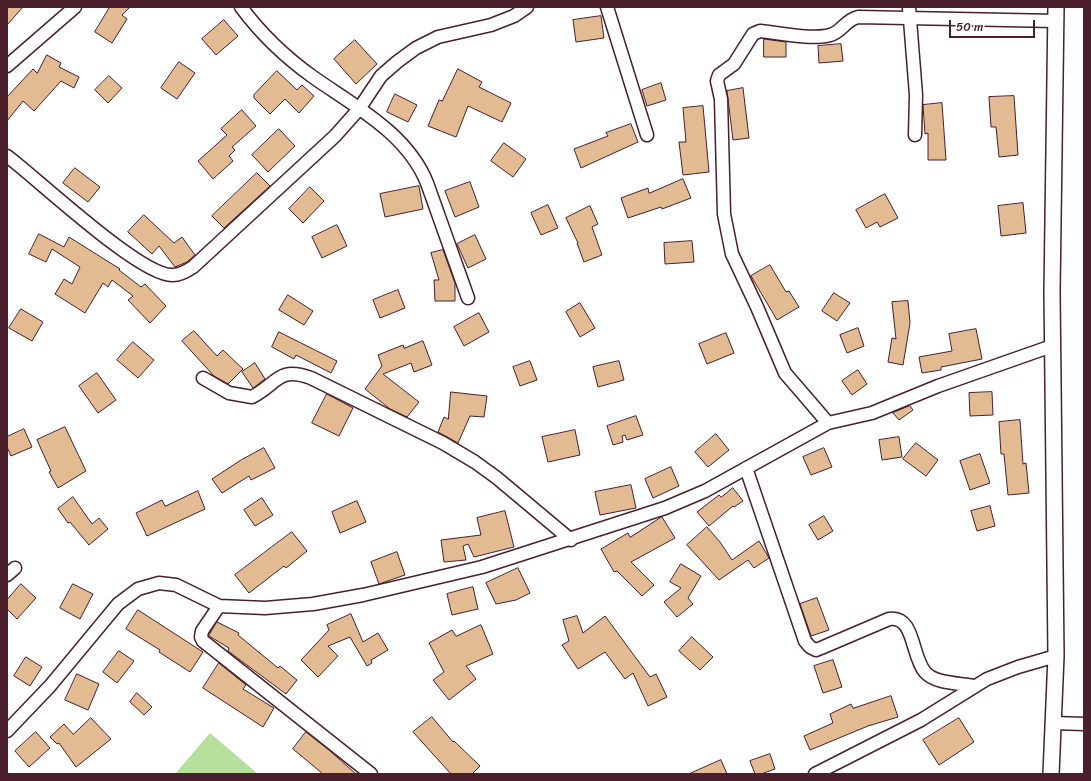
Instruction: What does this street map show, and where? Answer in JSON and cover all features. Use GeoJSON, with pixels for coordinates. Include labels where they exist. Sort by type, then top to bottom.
{"type":"FeatureCollection","features":[{"type":"Feature","properties":{"kind":"main road"},"geometry":{"type":"LineString","coordinates":[[1051,774],[1056,656],[1052,346],[1056,14]]}},
{"type":"Feature","properties":{"kind":"street"},"geometry":{"type":"LineString","coordinates":[[7,66],[75,7]]}},
{"type":"Feature","properties":{"kind":"street"},"geometry":{"type":"LineString","coordinates":[[241,7],[262,33],[284,55],[359,109],[402,144],[421,169],[468,298]]}},
{"type":"Feature","properties":{"kind":"street"},"geometry":{"type":"LineString","coordinates":[[7,156],[111,242],[149,267],[173,276],[184,273],[193,267],[335,136],[359,109],[381,76],[416,48],[438,37],[491,25],[514,16],[527,7]]}},
{"type":"Feature","properties":{"kind":"street"},"geometry":{"type":"LineString","coordinates":[[607,7],[647,135]]}},
{"type":"Feature","properties":{"kind":"street"},"geometry":{"type":"LineString","coordinates":[[828,423],[786,372],[732,254],[724,214],[721,99],[717,81],[719,75],[734,64],[753,34],[760,31],[819,36],[830,35],[836,32],[850,19],[910,13],[1056,14]]}},
{"type":"Feature","properties":{"kind":"street"},"geometry":{"type":"LineString","coordinates":[[910,13],[916,95],[915,135]]}},
{"type":"Feature","properties":{"kind":"street"},"geometry":{"type":"LineString","coordinates":[[7,731],[50,686],[118,604],[138,589],[159,583],[176,585],[219,606],[265,608],[313,604],[363,595],[482,567],[571,540],[665,508],[705,491],[828,423],[872,413],[938,386],[1052,346]]}},
{"type":"Feature","properties":{"kind":"street"},"geometry":{"type":"LineString","coordinates":[[203,378],[229,393],[252,397],[289,373],[297,373],[311,378],[443,443],[475,462],[571,540]]}},
{"type":"Feature","properties":{"kind":"street"},"geometry":{"type":"LineString","coordinates":[[746,468],[795,614],[805,641],[810,647],[816,650],[897,617],[902,620],[906,626],[920,664],[925,673],[943,681],[974,686]]}},
{"type":"Feature","properties":{"kind":"street"},"geometry":{"type":"LineString","coordinates":[[219,606],[202,631],[201,637],[203,641],[371,774]]}},
{"type":"Feature","properties":{"kind":"street"},"geometry":{"type":"LineString","coordinates":[[816,774],[921,720],[974,686],[1018,667],[1056,656]]}},
{"type":"Feature","properties":{"kind":"street"},"geometry":{"type":"LineString","coordinates":[[1054,723],[1084,724]]}},
{"type":"Feature","properties":{"kind":"green space"},"geometry":{"type":"Polygon","coordinates":[[[210,733],[258,774],[175,774],[210,733]]]}},
{"type":"Feature","properties":{"kind":"building"},"geometry":{"type":"Polygon","coordinates":[[[7,7],[23,7],[7,25],[7,7]]]}},
{"type":"Feature","properties":{"kind":"building"},"geometry":{"type":"Polygon","coordinates":[[[110,7],[130,7],[122,15],[127,19],[112,43],[95,32],[110,7]]]}},
{"type":"Feature","properties":{"kind":"building"},"geometry":{"type":"Polygon","coordinates":[[[601,16],[604,38],[576,42],[573,20],[601,16]]]}},
{"type":"Feature","properties":{"kind":"building"},"geometry":{"type":"Polygon","coordinates":[[[224,20],[238,36],[216,55],[202,39],[224,20]]]}},
{"type":"Feature","properties":{"kind":"building"},"geometry":{"type":"Polygon","coordinates":[[[764,39],[786,42],[786,57],[764,57],[764,39]]]}},
{"type":"Feature","properties":{"kind":"building"},"geometry":{"type":"Polygon","coordinates":[[[355,40],[377,64],[356,84],[334,59],[355,40]]]}},
{"type":"Feature","properties":{"kind":"building"},"geometry":{"type":"Polygon","coordinates":[[[841,44],[843,61],[819,63],[818,46],[841,44]]]}},
{"type":"Feature","properties":{"kind":"building"},"geometry":{"type":"Polygon","coordinates":[[[47,55],[61,63],[59,67],[79,77],[74,88],[61,81],[34,111],[23,101],[7,121],[7,97],[33,69],[37,73],[47,55]]]}},
{"type":"Feature","properties":{"kind":"building"},"geometry":{"type":"Polygon","coordinates":[[[179,62],[195,73],[177,99],[161,88],[179,62]]]}},
{"type":"Feature","properties":{"kind":"building"},"geometry":{"type":"Polygon","coordinates":[[[458,69],[482,82],[479,87],[511,103],[502,122],[468,106],[456,137],[428,126],[439,100],[442,101],[458,69]]]}},
{"type":"Feature","properties":{"kind":"building"},"geometry":{"type":"Polygon","coordinates":[[[277,71],[297,90],[302,85],[314,96],[299,113],[285,99],[270,114],[254,98],[254,95],[277,71]]]}},
{"type":"Feature","properties":{"kind":"building"},"geometry":{"type":"Polygon","coordinates":[[[109,76],[122,88],[108,103],[95,90],[109,76]]]}},
{"type":"Feature","properties":{"kind":"building"},"geometry":{"type":"Polygon","coordinates":[[[661,83],[666,100],[647,106],[642,90],[661,83]]]}},
{"type":"Feature","properties":{"kind":"building"},"geometry":{"type":"Polygon","coordinates":[[[743,88],[749,138],[733,140],[727,91],[743,88]]]}},
{"type":"Feature","properties":{"kind":"building"},"geometry":{"type":"Polygon","coordinates":[[[395,94],[417,105],[408,122],[387,112],[395,94]]]}},
{"type":"Feature","properties":{"kind":"building"},"geometry":{"type":"Polygon","coordinates":[[[1014,96],[1018,155],[999,157],[996,127],[991,127],[989,97],[1014,96]]]}},
{"type":"Feature","properties":{"kind":"building"},"geometry":{"type":"Polygon","coordinates":[[[942,103],[946,160],[928,160],[928,133],[925,134],[923,105],[942,103]]]}},
{"type":"Feature","properties":{"kind":"building"},"geometry":{"type":"Polygon","coordinates":[[[703,106],[709,172],[683,175],[679,142],[686,142],[683,108],[703,106]]]}},
{"type":"Feature","properties":{"kind":"building"},"geometry":{"type":"Polygon","coordinates":[[[242,110],[256,126],[232,147],[235,150],[229,156],[233,161],[213,179],[198,161],[227,135],[221,129],[242,110]]]}},
{"type":"Feature","properties":{"kind":"building"},"geometry":{"type":"Polygon","coordinates":[[[631,124],[638,142],[581,168],[574,149],[608,136],[606,133],[631,124]]]}},
{"type":"Feature","properties":{"kind":"building"},"geometry":{"type":"Polygon","coordinates":[[[279,129],[295,146],[268,172],[252,155],[279,129]]]}},
{"type":"Feature","properties":{"kind":"building"},"geometry":{"type":"Polygon","coordinates":[[[504,143],[526,159],[513,177],[491,161],[504,143]]]}},
{"type":"Feature","properties":{"kind":"building"},"geometry":{"type":"Polygon","coordinates":[[[75,168],[100,187],[88,202],[63,183],[75,168]]]}},
{"type":"Feature","properties":{"kind":"building"},"geometry":{"type":"Polygon","coordinates":[[[257,173],[270,186],[224,228],[212,216],[257,173]]]}},
{"type":"Feature","properties":{"kind":"building"},"geometry":{"type":"Polygon","coordinates":[[[683,179],[691,198],[662,209],[661,207],[628,218],[621,198],[648,188],[649,193],[683,179]]]}},
{"type":"Feature","properties":{"kind":"building"},"geometry":{"type":"Polygon","coordinates":[[[470,182],[479,207],[455,217],[445,191],[470,182]]]}},
{"type":"Feature","properties":{"kind":"building"},"geometry":{"type":"Polygon","coordinates":[[[419,186],[423,209],[385,217],[380,194],[419,186]]]}},
{"type":"Feature","properties":{"kind":"building"},"geometry":{"type":"Polygon","coordinates":[[[310,187],[324,201],[303,223],[289,209],[310,187]]]}},
{"type":"Feature","properties":{"kind":"building"},"geometry":{"type":"Polygon","coordinates":[[[885,194],[898,218],[880,227],[877,222],[866,228],[856,210],[885,194]]]}},
{"type":"Feature","properties":{"kind":"building"},"geometry":{"type":"Polygon","coordinates":[[[1023,203],[1026,233],[1001,236],[998,206],[1023,203]]]}},
{"type":"Feature","properties":{"kind":"building"},"geometry":{"type":"Polygon","coordinates":[[[548,205],[558,228],[541,235],[531,213],[548,205]]]}},
{"type":"Feature","properties":{"kind":"building"},"geometry":{"type":"Polygon","coordinates":[[[590,206],[598,224],[592,227],[602,255],[584,262],[578,243],[566,218],[590,206]]]}},
{"type":"Feature","properties":{"kind":"building"},"geometry":{"type":"Polygon","coordinates":[[[144,215],[174,243],[182,237],[195,255],[187,262],[175,267],[159,246],[152,254],[128,232],[144,215]]]}},
{"type":"Feature","properties":{"kind":"building"},"geometry":{"type":"Polygon","coordinates":[[[337,225],[347,246],[322,258],[312,237],[337,225]]]}},
{"type":"Feature","properties":{"kind":"building"},"geometry":{"type":"Polygon","coordinates":[[[39,234],[64,247],[69,237],[120,269],[119,270],[141,287],[145,284],[166,306],[150,323],[128,300],[133,296],[112,280],[108,287],[103,283],[85,313],[55,294],[64,279],[72,284],[80,267],[52,249],[46,262],[29,254],[39,234]]]}},
{"type":"Feature","properties":{"kind":"building"},"geometry":{"type":"Polygon","coordinates":[[[475,235],[486,259],[468,268],[457,244],[475,235]]]}},
{"type":"Feature","properties":{"kind":"building"},"geometry":{"type":"Polygon","coordinates":[[[692,241],[694,262],[665,264],[664,243],[692,241]]]}},
{"type":"Feature","properties":{"kind":"building"},"geometry":{"type":"Polygon","coordinates":[[[443,250],[455,283],[455,301],[435,301],[434,280],[439,280],[431,253],[443,250]]]}},
{"type":"Feature","properties":{"kind":"building"},"geometry":{"type":"Polygon","coordinates":[[[770,265],[786,292],[789,291],[799,307],[777,320],[751,276],[770,265]]]}},
{"type":"Feature","properties":{"kind":"building"},"geometry":{"type":"Polygon","coordinates":[[[398,290],[405,308],[380,318],[373,300],[398,290]]]}},
{"type":"Feature","properties":{"kind":"building"},"geometry":{"type":"Polygon","coordinates":[[[834,293],[850,303],[837,321],[822,311],[834,293]]]}},
{"type":"Feature","properties":{"kind":"building"},"geometry":{"type":"Polygon","coordinates":[[[288,295],[313,311],[304,325],[279,310],[288,295]]]}},
{"type":"Feature","properties":{"kind":"building"},"geometry":{"type":"Polygon","coordinates":[[[908,301],[910,323],[903,365],[888,362],[892,338],[896,339],[892,302],[908,301]]]}},
{"type":"Feature","properties":{"kind":"building"},"geometry":{"type":"Polygon","coordinates":[[[580,303],[595,328],[580,337],[566,312],[580,303]]]}},
{"type":"Feature","properties":{"kind":"building"},"geometry":{"type":"Polygon","coordinates":[[[21,309],[43,322],[32,341],[9,328],[21,309]]]}},
{"type":"Feature","properties":{"kind":"building"},"geometry":{"type":"Polygon","coordinates":[[[479,313],[489,332],[464,346],[454,327],[479,313]]]}},
{"type":"Feature","properties":{"kind":"building"},"geometry":{"type":"Polygon","coordinates":[[[858,328],[864,346],[847,353],[840,335],[858,328]]]}},
{"type":"Feature","properties":{"kind":"building"},"geometry":{"type":"Polygon","coordinates":[[[976,329],[982,359],[941,367],[941,370],[922,373],[919,357],[952,351],[949,334],[976,329]]]}},
{"type":"Feature","properties":{"kind":"building"},"geometry":{"type":"Polygon","coordinates":[[[194,331],[217,356],[223,350],[243,369],[228,384],[214,376],[182,341],[194,331]]]}},
{"type":"Feature","properties":{"kind":"building"},"geometry":{"type":"Polygon","coordinates":[[[279,332],[337,361],[331,373],[296,355],[294,359],[272,347],[279,332]]]}},
{"type":"Feature","properties":{"kind":"building"},"geometry":{"type":"Polygon","coordinates":[[[726,333],[734,353],[707,364],[699,344],[726,333]]]}},
{"type":"Feature","properties":{"kind":"building"},"geometry":{"type":"Polygon","coordinates":[[[423,341],[432,365],[414,372],[411,363],[383,374],[419,402],[407,417],[390,409],[365,389],[382,366],[378,355],[403,345],[404,348],[423,341]]]}},
{"type":"Feature","properties":{"kind":"building"},"geometry":{"type":"Polygon","coordinates":[[[133,342],[154,360],[138,378],[117,360],[133,342]]]}},
{"type":"Feature","properties":{"kind":"building"},"geometry":{"type":"Polygon","coordinates":[[[530,361],[537,380],[520,386],[513,367],[530,361]]]}},
{"type":"Feature","properties":{"kind":"building"},"geometry":{"type":"Polygon","coordinates":[[[619,361],[624,380],[598,387],[593,367],[619,361]]]}},
{"type":"Feature","properties":{"kind":"building"},"geometry":{"type":"Polygon","coordinates":[[[255,363],[265,379],[253,388],[242,372],[255,363]]]}},
{"type":"Feature","properties":{"kind":"building"},"geometry":{"type":"Polygon","coordinates":[[[858,370],[867,384],[852,395],[842,381],[858,370]]]}},
{"type":"Feature","properties":{"kind":"building"},"geometry":{"type":"Polygon","coordinates":[[[97,373],[116,400],[98,413],[79,386],[97,373]]]}},
{"type":"Feature","properties":{"kind":"building"},"geometry":{"type":"Polygon","coordinates":[[[451,392],[487,396],[484,417],[470,416],[458,443],[438,432],[444,417],[448,419],[451,392]]]}},
{"type":"Feature","properties":{"kind":"building"},"geometry":{"type":"Polygon","coordinates":[[[992,392],[993,415],[970,416],[969,393],[992,392]]]}},
{"type":"Feature","properties":{"kind":"building"},"geometry":{"type":"Polygon","coordinates":[[[327,394],[353,408],[339,436],[312,423],[327,394]]]}},
{"type":"Feature","properties":{"kind":"building"},"geometry":{"type":"Polygon","coordinates":[[[910,406],[913,410],[899,420],[893,413],[910,406]]]}},
{"type":"Feature","properties":{"kind":"building"},"geometry":{"type":"Polygon","coordinates":[[[636,416],[643,435],[627,440],[625,435],[622,436],[623,442],[613,445],[607,426],[636,416]]]}},
{"type":"Feature","properties":{"kind":"building"},"geometry":{"type":"Polygon","coordinates":[[[1020,420],[1023,464],[1026,463],[1029,493],[1008,495],[1004,454],[1001,454],[999,422],[1020,420]]]}},
{"type":"Feature","properties":{"kind":"building"},"geometry":{"type":"Polygon","coordinates":[[[65,427],[86,471],[58,488],[49,472],[51,471],[37,440],[65,427]]]}},
{"type":"Feature","properties":{"kind":"building"},"geometry":{"type":"Polygon","coordinates":[[[24,429],[32,447],[11,456],[7,447],[7,437],[24,429]]]}},
{"type":"Feature","properties":{"kind":"building"},"geometry":{"type":"Polygon","coordinates":[[[575,430],[580,455],[548,462],[542,437],[575,430]]]}},
{"type":"Feature","properties":{"kind":"building"},"geometry":{"type":"Polygon","coordinates":[[[716,434],[729,450],[708,467],[695,452],[716,434]]]}},
{"type":"Feature","properties":{"kind":"building"},"geometry":{"type":"Polygon","coordinates":[[[899,437],[902,457],[882,460],[879,440],[899,437]]]}},
{"type":"Feature","properties":{"kind":"building"},"geometry":{"type":"Polygon","coordinates":[[[916,443],[938,460],[926,476],[903,459],[916,443]]]}},
{"type":"Feature","properties":{"kind":"building"},"geometry":{"type":"Polygon","coordinates":[[[264,448],[275,468],[251,480],[249,476],[222,493],[212,479],[241,460],[264,448]]]}},
{"type":"Feature","properties":{"kind":"building"},"geometry":{"type":"Polygon","coordinates":[[[824,448],[832,467],[811,475],[803,457],[824,448]]]}},
{"type":"Feature","properties":{"kind":"building"},"geometry":{"type":"Polygon","coordinates":[[[980,454],[990,483],[970,490],[960,461],[980,454]]]}},
{"type":"Feature","properties":{"kind":"building"},"geometry":{"type":"Polygon","coordinates":[[[671,467],[679,486],[653,498],[645,479],[671,467]]]}},
{"type":"Feature","properties":{"kind":"building"},"geometry":{"type":"Polygon","coordinates":[[[631,485],[636,508],[600,515],[595,492],[631,485]]]}},
{"type":"Feature","properties":{"kind":"building"},"geometry":{"type":"Polygon","coordinates":[[[733,488],[743,501],[734,507],[733,506],[709,526],[697,512],[719,495],[721,497],[733,488]]]}},
{"type":"Feature","properties":{"kind":"building"},"geometry":{"type":"Polygon","coordinates":[[[198,491],[205,509],[147,536],[136,513],[162,500],[165,506],[198,491]]]}},
{"type":"Feature","properties":{"kind":"building"},"geometry":{"type":"Polygon","coordinates":[[[73,497],[92,524],[99,518],[108,529],[89,545],[70,522],[68,523],[58,509],[73,497]]]}},
{"type":"Feature","properties":{"kind":"building"},"geometry":{"type":"Polygon","coordinates":[[[262,498],[273,515],[255,526],[244,510],[262,498]]]}},
{"type":"Feature","properties":{"kind":"building"},"geometry":{"type":"Polygon","coordinates":[[[357,501],[366,522],[340,533],[332,512],[357,501]]]}},
{"type":"Feature","properties":{"kind":"building"},"geometry":{"type":"Polygon","coordinates":[[[990,506],[995,526],[977,531],[971,511],[990,506]]]}},
{"type":"Feature","properties":{"kind":"building"},"geometry":{"type":"Polygon","coordinates":[[[505,511],[514,547],[474,557],[468,544],[463,546],[466,560],[444,562],[441,540],[481,535],[477,518],[505,511]]]}},
{"type":"Feature","properties":{"kind":"building"},"geometry":{"type":"Polygon","coordinates":[[[824,516],[833,531],[818,540],[809,525],[824,516]]]}},
{"type":"Feature","properties":{"kind":"building"},"geometry":{"type":"Polygon","coordinates":[[[662,517],[675,538],[631,562],[654,585],[642,596],[617,571],[614,572],[601,549],[628,533],[630,537],[662,517]]]}},
{"type":"Feature","properties":{"kind":"building"},"geometry":{"type":"Polygon","coordinates":[[[707,527],[720,542],[732,560],[759,541],[769,558],[754,568],[748,560],[719,580],[687,545],[707,527]]]}},
{"type":"Feature","properties":{"kind":"building"},"geometry":{"type":"Polygon","coordinates":[[[292,532],[307,551],[286,568],[284,566],[249,593],[235,575],[292,532]]]}},
{"type":"Feature","properties":{"kind":"building"},"geometry":{"type":"Polygon","coordinates":[[[397,552],[405,575],[379,584],[371,562],[397,552]]]}},
{"type":"Feature","properties":{"kind":"building"},"geometry":{"type":"Polygon","coordinates":[[[681,564],[701,576],[688,598],[693,604],[677,617],[664,602],[681,588],[670,582],[681,564]]]}},
{"type":"Feature","properties":{"kind":"building"},"geometry":{"type":"Polygon","coordinates":[[[518,568],[530,593],[516,600],[496,604],[486,583],[518,568]]]}},
{"type":"Feature","properties":{"kind":"building"},"geometry":{"type":"Polygon","coordinates":[[[21,584],[36,598],[17,619],[7,609],[7,600],[21,584]]]}},
{"type":"Feature","properties":{"kind":"building"},"geometry":{"type":"Polygon","coordinates":[[[73,584],[93,594],[80,619],[60,608],[73,584]]]}},
{"type":"Feature","properties":{"kind":"building"},"geometry":{"type":"Polygon","coordinates":[[[473,587],[478,609],[452,615],[447,594],[473,587]]]}},
{"type":"Feature","properties":{"kind":"building"},"geometry":{"type":"Polygon","coordinates":[[[817,598],[829,630],[811,636],[800,604],[817,598]]]}},
{"type":"Feature","properties":{"kind":"building"},"geometry":{"type":"Polygon","coordinates":[[[138,610],[203,652],[190,672],[159,652],[160,650],[126,629],[138,610]]]}},
{"type":"Feature","properties":{"kind":"building"},"geometry":{"type":"Polygon","coordinates":[[[351,614],[363,642],[378,633],[388,650],[371,660],[372,663],[367,666],[350,637],[328,646],[338,656],[318,677],[301,660],[329,630],[327,625],[351,614]]]}},
{"type":"Feature","properties":{"kind":"building"},"geometry":{"type":"Polygon","coordinates":[[[577,616],[583,633],[605,616],[650,677],[656,674],[667,697],[648,706],[633,673],[625,679],[605,652],[578,669],[562,645],[569,641],[563,620],[577,616]]]}},
{"type":"Feature","properties":{"kind":"building"},"geometry":{"type":"Polygon","coordinates":[[[217,622],[239,633],[238,635],[278,668],[280,666],[297,680],[286,694],[228,651],[229,648],[209,636],[217,622]]]}},
{"type":"Feature","properties":{"kind":"building"},"geometry":{"type":"Polygon","coordinates":[[[481,625],[493,654],[466,666],[476,679],[449,700],[433,680],[444,672],[429,643],[452,630],[456,636],[481,625]]]}},
{"type":"Feature","properties":{"kind":"building"},"geometry":{"type":"Polygon","coordinates":[[[692,637],[713,657],[700,670],[679,651],[692,637]]]}},
{"type":"Feature","properties":{"kind":"building"},"geometry":{"type":"Polygon","coordinates":[[[119,651],[134,661],[117,683],[103,672],[119,651]]]}},
{"type":"Feature","properties":{"kind":"building"},"geometry":{"type":"Polygon","coordinates":[[[26,657],[42,667],[30,686],[14,676],[26,657]]]}},
{"type":"Feature","properties":{"kind":"building"},"geometry":{"type":"Polygon","coordinates":[[[833,660],[842,687],[823,693],[814,666],[833,660]]]}},
{"type":"Feature","properties":{"kind":"building"},"geometry":{"type":"Polygon","coordinates":[[[219,663],[246,685],[243,689],[274,708],[263,727],[203,688],[219,663]]]}},
{"type":"Feature","properties":{"kind":"building"},"geometry":{"type":"Polygon","coordinates":[[[77,674],[99,684],[88,710],[65,700],[77,674]]]}},
{"type":"Feature","properties":{"kind":"building"},"geometry":{"type":"Polygon","coordinates":[[[137,693],[152,707],[144,715],[130,702],[137,693]]]}},
{"type":"Feature","properties":{"kind":"building"},"geometry":{"type":"Polygon","coordinates":[[[891,696],[898,717],[868,726],[810,750],[804,736],[833,723],[830,714],[851,704],[853,708],[891,696]]]}},
{"type":"Feature","properties":{"kind":"building"},"geometry":{"type":"Polygon","coordinates":[[[432,717],[453,742],[454,741],[480,766],[472,774],[451,774],[413,732],[432,717]]]}},
{"type":"Feature","properties":{"kind":"building"},"geometry":{"type":"Polygon","coordinates":[[[91,718],[111,739],[76,767],[59,743],[57,744],[50,737],[64,724],[73,734],[91,718]]]}},
{"type":"Feature","properties":{"kind":"building"},"geometry":{"type":"Polygon","coordinates":[[[959,718],[974,742],[939,765],[923,740],[959,718]]]}},
{"type":"Feature","properties":{"kind":"building"},"geometry":{"type":"Polygon","coordinates":[[[36,732],[50,748],[29,767],[15,751],[36,732]]]}},
{"type":"Feature","properties":{"kind":"building"},"geometry":{"type":"Polygon","coordinates":[[[306,732],[356,774],[323,774],[293,749],[306,732]]]}},
{"type":"Feature","properties":{"kind":"building"},"geometry":{"type":"Polygon","coordinates":[[[770,754],[775,769],[761,774],[755,774],[750,761],[770,754]]]}},
{"type":"Feature","properties":{"kind":"building"},"geometry":{"type":"Polygon","coordinates":[[[721,760],[727,774],[689,774],[721,760]]]}}]}
